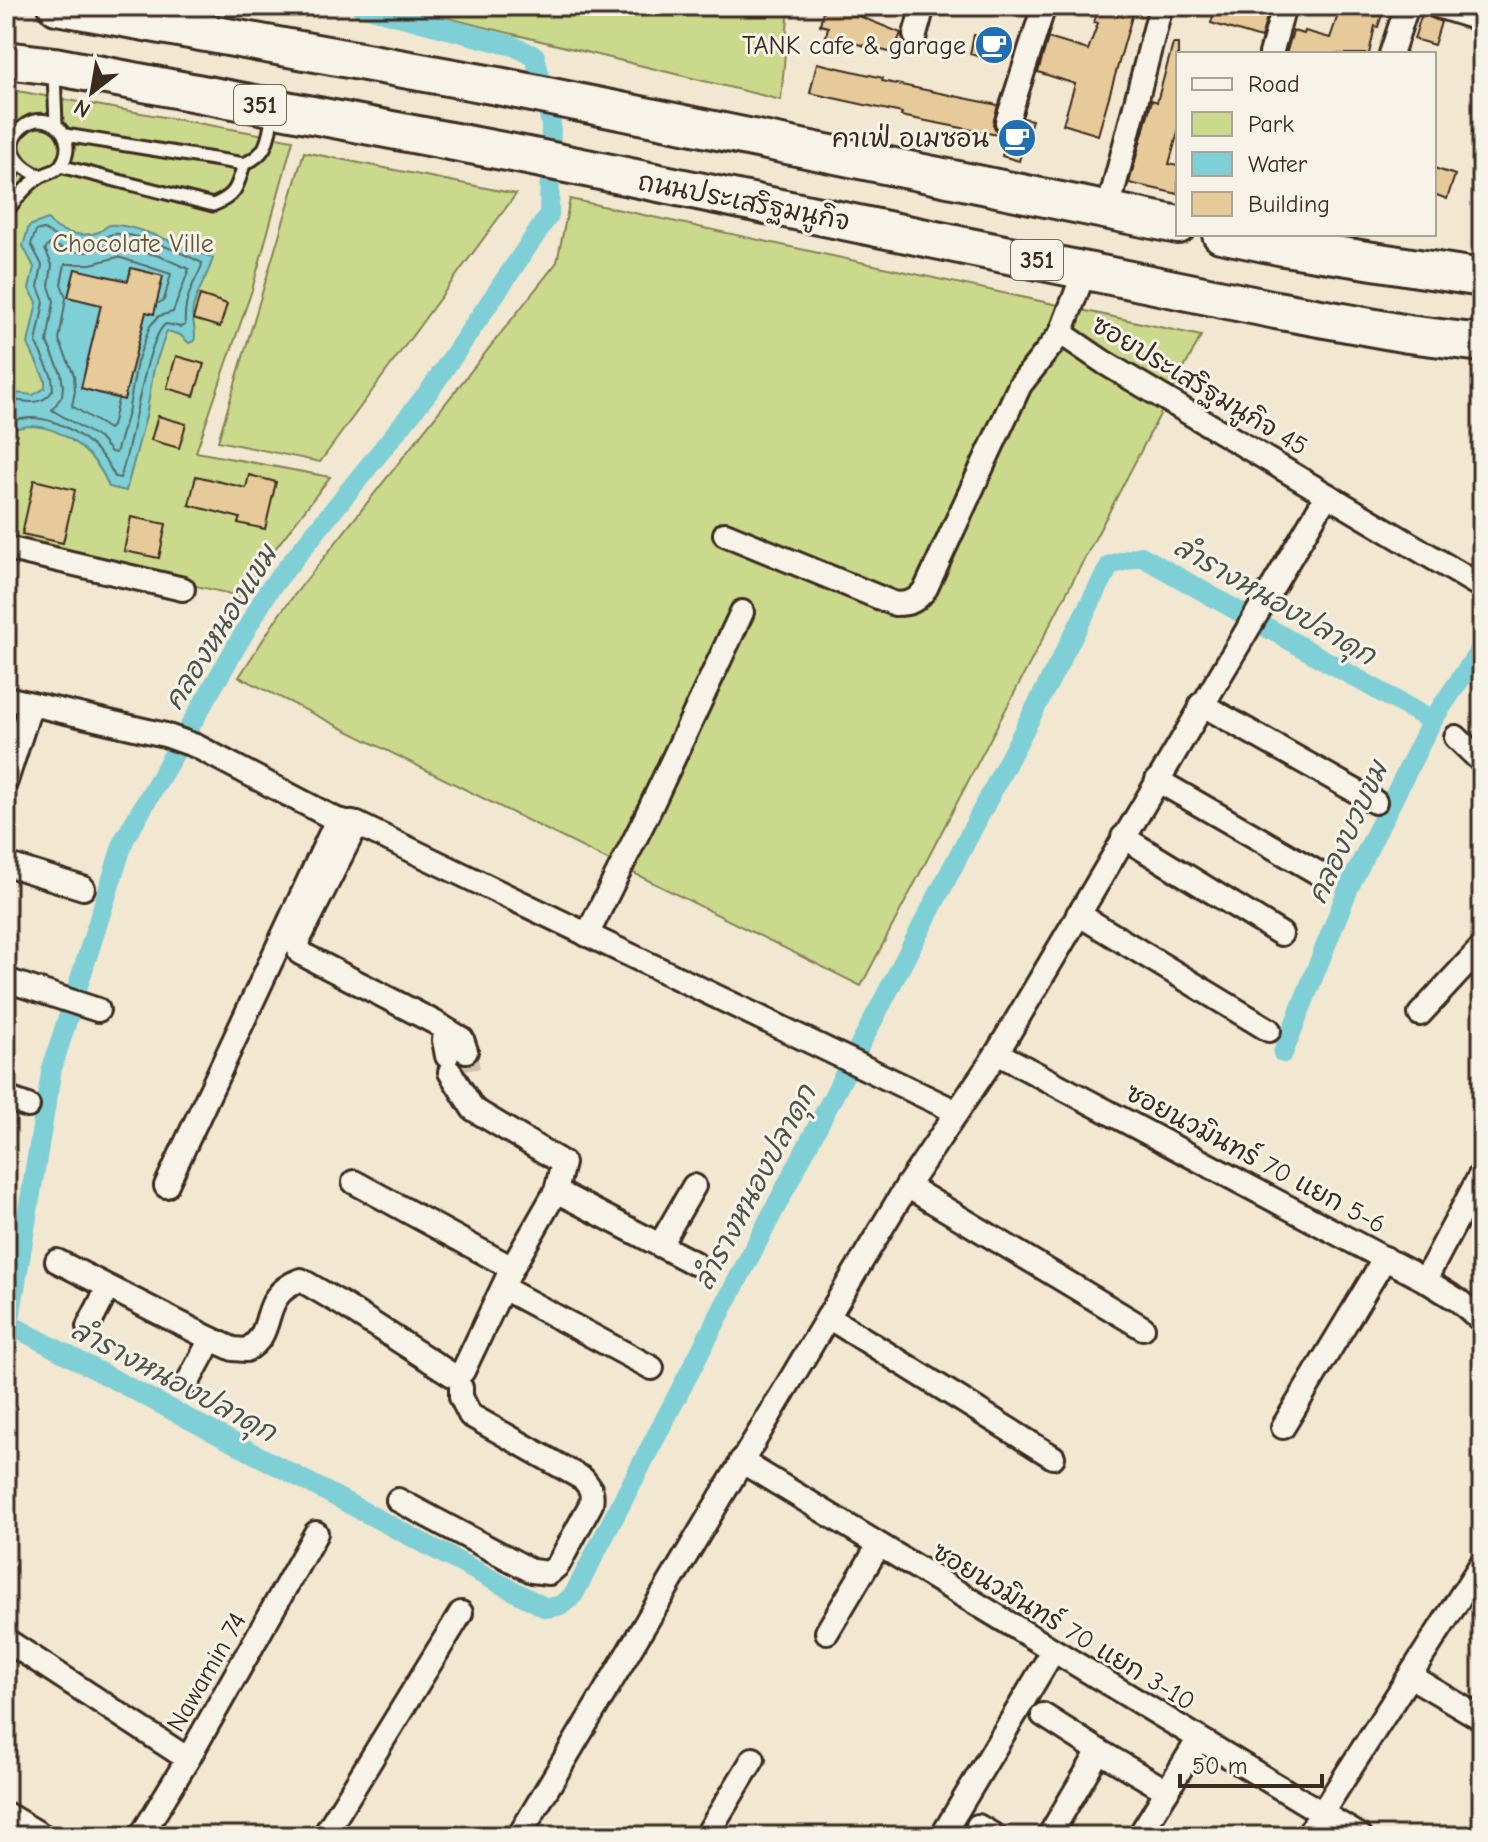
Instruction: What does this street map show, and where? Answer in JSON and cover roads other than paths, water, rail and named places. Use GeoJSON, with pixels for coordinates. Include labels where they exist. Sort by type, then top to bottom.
{"type":"FeatureCollection","features":[{"type":"Feature","properties":{"kind":"main road","name":"351"},"geometry":{"type":"LineString","coordinates":[[61,7],[503,87],[1176,225]]}},
{"type":"Feature","properties":{"kind":"main road"},"geometry":{"type":"LineString","coordinates":[[58,67],[61,7]]}},
{"type":"Feature","properties":{"kind":"main road","name":"ถนนประเสริฐมนูกิจ"},"geometry":{"type":"LineString","coordinates":[[6,60],[58,67],[513,153],[1276,310],[1408,334],[1482,343]]}},
{"type":"Feature","properties":{"kind":"main road"},"geometry":{"type":"LineString","coordinates":[[1231,236],[1482,278]]}},
{"type":"Feature","properties":{"kind":"street"},"geometry":{"type":"LineString","coordinates":[[915,35],[923,6]]}},
{"type":"Feature","properties":{"kind":"street"},"geometry":{"type":"LineString","coordinates":[[1007,122],[1044,6]]}},
{"type":"Feature","properties":{"kind":"street"},"geometry":{"type":"LineString","coordinates":[[1108,210],[1161,6]]}},
{"type":"Feature","properties":{"kind":"street"},"geometry":{"type":"LineString","coordinates":[[1272,52],[1284,6]]}},
{"type":"Feature","properties":{"kind":"street"},"geometry":{"type":"LineString","coordinates":[[1392,52],[1407,6]]}},
{"type":"Feature","properties":{"kind":"street"},"geometry":{"type":"LineString","coordinates":[[1437,6],[1482,20]]}},
{"type":"Feature","properties":{"kind":"street","name":"ซอยประเสริฐมนูกิจ 45"},"geometry":{"type":"LineString","coordinates":[[1085,270],[1061,333],[1105,363],[1482,587]]}},
{"type":"Feature","properties":{"kind":"street"},"geometry":{"type":"LineString","coordinates":[[725,534],[895,604],[909,604],[919,598],[926,588],[1020,385],[1061,333]]}},
{"type":"Feature","properties":{"kind":"street"},"geometry":{"type":"LineString","coordinates":[[519,1836],[907,1186],[997,1053],[1327,495]]}},
{"type":"Feature","properties":{"kind":"street"},"geometry":{"type":"LineString","coordinates":[[6,548],[183,589]]}},
{"type":"Feature","properties":{"kind":"street"},"geometry":{"type":"LineString","coordinates":[[587,935],[742,612]]}},
{"type":"Feature","properties":{"kind":"street"},"geometry":{"type":"LineString","coordinates":[[6,698],[165,735],[196,746],[347,822],[957,1112]]}},
{"type":"Feature","properties":{"kind":"street"},"geometry":{"type":"LineString","coordinates":[[6,781],[31,704]]}},
{"type":"Feature","properties":{"kind":"street"},"geometry":{"type":"LineString","coordinates":[[1201,704],[1375,802]]}},
{"type":"Feature","properties":{"kind":"street"},"geometry":{"type":"LineString","coordinates":[[1456,737],[1482,762]]}},
{"type":"Feature","properties":{"kind":"street"},"geometry":{"type":"LineString","coordinates":[[1157,780],[1320,874]]}},
{"type":"Feature","properties":{"kind":"street"},"geometry":{"type":"LineString","coordinates":[[347,822],[300,937],[300,953],[446,1031],[444,1040],[459,1068],[473,1109],[563,1163],[556,1191],[508,1278],[460,1378],[461,1397],[470,1415],[583,1479],[593,1494],[591,1504],[558,1565],[549,1573],[532,1571],[398,1500]]}},
{"type":"Feature","properties":{"kind":"street"},"geometry":{"type":"LineString","coordinates":[[166,1186],[347,822]]}},
{"type":"Feature","properties":{"kind":"street"},"geometry":{"type":"LineString","coordinates":[[1123,837],[1281,934]]}},
{"type":"Feature","properties":{"kind":"street"},"geometry":{"type":"LineString","coordinates":[[6,864],[83,888]]}},
{"type":"Feature","properties":{"kind":"street"},"geometry":{"type":"LineString","coordinates":[[1078,914],[1269,1030]]}},
{"type":"Feature","properties":{"kind":"street"},"geometry":{"type":"LineString","coordinates":[[1420,1014],[1482,947]]}},
{"type":"Feature","properties":{"kind":"street"},"geometry":{"type":"LineString","coordinates":[[6,980],[90,1007]]}},
{"type":"Feature","properties":{"kind":"street","name":"ซอยนวมินทร์ 70 แยก 5-6"},"geometry":{"type":"LineString","coordinates":[[997,1053],[1425,1280],[1459,1301],[1482,1321]]}},
{"type":"Feature","properties":{"kind":"street"},"geometry":{"type":"LineString","coordinates":[[6,1098],[28,1106]]}},
{"type":"Feature","properties":{"kind":"street"},"geometry":{"type":"LineString","coordinates":[[1425,1280],[1482,1172]]}},
{"type":"Feature","properties":{"kind":"street"},"geometry":{"type":"LineString","coordinates":[[354,1182],[652,1368]]}},
{"type":"Feature","properties":{"kind":"street"},"geometry":{"type":"LineString","coordinates":[[660,1245],[694,1186]]}},
{"type":"Feature","properties":{"kind":"street"},"geometry":{"type":"LineString","coordinates":[[907,1186],[1143,1328]]}},
{"type":"Feature","properties":{"kind":"street"},"geometry":{"type":"LineString","coordinates":[[556,1191],[694,1263]]}},
{"type":"Feature","properties":{"kind":"street"},"geometry":{"type":"LineString","coordinates":[[1283,1427],[1385,1258]]}},
{"type":"Feature","properties":{"kind":"street"},"geometry":{"type":"LineString","coordinates":[[57,1261],[233,1349],[246,1350],[256,1345],[261,1339],[273,1299],[292,1283],[301,1280],[460,1378]]}},
{"type":"Feature","properties":{"kind":"street"},"geometry":{"type":"LineString","coordinates":[[88,1327],[108,1288]]}},
{"type":"Feature","properties":{"kind":"street"},"geometry":{"type":"LineString","coordinates":[[828,1317],[1053,1457]]}},
{"type":"Feature","properties":{"kind":"street"},"geometry":{"type":"LineString","coordinates":[[188,1382],[211,1339]]}},
{"type":"Feature","properties":{"kind":"street","name":"ซอยนวมินทร์ 70 แยก 3-10"},"geometry":{"type":"LineString","coordinates":[[741,1461],[1360,1836]]}},
{"type":"Feature","properties":{"kind":"street","name":"Nawamin 74"},"geometry":{"type":"LineString","coordinates":[[141,1836],[316,1533]]}},
{"type":"Feature","properties":{"kind":"street"},"geometry":{"type":"LineString","coordinates":[[827,1632],[879,1545]]}},
{"type":"Feature","properties":{"kind":"street"},"geometry":{"type":"LineString","coordinates":[[1307,1836],[1482,1563]]}},
{"type":"Feature","properties":{"kind":"street"},"geometry":{"type":"LineString","coordinates":[[324,1836],[461,1613]]}},
{"type":"Feature","properties":{"kind":"street"},"geometry":{"type":"LineString","coordinates":[[9,1642],[188,1759]]}},
{"type":"Feature","properties":{"kind":"street"},"geometry":{"type":"LineString","coordinates":[[942,1836],[1053,1651]]}},
{"type":"Feature","properties":{"kind":"street"},"geometry":{"type":"LineString","coordinates":[[1410,1676],[1482,1719]]}},
{"type":"Feature","properties":{"kind":"street"},"geometry":{"type":"LineString","coordinates":[[1043,1715],[1167,1791]]}},
{"type":"Feature","properties":{"kind":"street"},"geometry":{"type":"LineString","coordinates":[[1139,1836],[1198,1740]]}},
{"type":"Feature","properties":{"kind":"street"},"geometry":{"type":"LineString","coordinates":[[1049,1836],[1099,1751]]}},
{"type":"Feature","properties":{"kind":"street"},"geometry":{"type":"LineString","coordinates":[[706,1836],[753,1759]]}},
{"type":"Feature","properties":{"kind":"street"},"geometry":{"type":"LineString","coordinates":[[6,1814],[43,1836]]}},
{"type":"Feature","properties":{"kind":"lane"},"geometry":{"type":"LineString","coordinates":[[56,124],[58,67]]}},
{"type":"Feature","properties":{"kind":"lane"},"geometry":{"type":"LineString","coordinates":[[65,135],[244,164],[259,158],[267,145],[274,108]]}},
{"type":"Feature","properties":{"kind":"lane"},"geometry":{"type":"LineString","coordinates":[[6,213],[41,176],[50,174],[60,166],[67,151],[65,135],[56,124],[40,119],[25,124],[15,135],[13,151],[20,165],[41,176]]}},
{"type":"Feature","properties":{"kind":"lane"},"geometry":{"type":"LineString","coordinates":[[60,166],[213,205],[228,199],[236,191],[244,164]]}},
{"type":"Feature","properties":{"kind":"lane"},"geometry":{"type":"LineString","coordinates":[[6,179],[20,165]]}},
{"type":"Feature","properties":{"kind":"water"},"geometry":{"type":"Polygon","coordinates":[[[48,219],[63,231],[78,234],[93,234],[110,225],[131,227],[213,258],[193,308],[194,341],[189,343],[180,335],[167,331],[154,368],[146,416],[126,491],[109,487],[97,465],[68,438],[44,428],[6,427],[6,392],[33,395],[45,388],[45,380],[28,344],[37,302],[29,289],[34,267],[23,246],[29,226],[48,219]]]}},
{"type":"Feature","properties":{"kind":"waterway","name":"คลองหนองแขม"},"geometry":{"type":"LineString","coordinates":[[6,1415],[9,1324],[52,1068],[124,840],[269,590],[430,390],[549,215],[551,124],[535,56],[513,46],[360,6]]}},
{"type":"Feature","properties":{"kind":"waterway","name":"ลำรางหนองปลาดุก"},"geometry":{"type":"LineString","coordinates":[[9,1324],[546,1608],[555,1607],[574,1594],[1110,565],[1141,556],[1432,721]]}},
{"type":"Feature","properties":{"kind":"waterway","name":"คลองบวบขม"},"geometry":{"type":"LineString","coordinates":[[1283,1053],[1349,887],[1432,721],[1482,647]]}},
{"type":"Feature","properties":{"kind":"tunnel"},"geometry":{"type":"LineString","coordinates":[[466,1051],[469,1070]]}},
{"type":"Feature","properties":{"kind":"place","name":"TANK cafe & garage"},"geometry":{"type":"Point","coordinates":[994,45]}},
{"type":"Feature","properties":{"kind":"place","name":"คาเฟ่ อเมซอน"},"geometry":{"type":"Point","coordinates":[1017,138]}},
{"type":"Feature","properties":{"kind":"park label","name":"Chocolate Ville"},"geometry":{"type":"Point","coordinates":[133,243]}}]}
